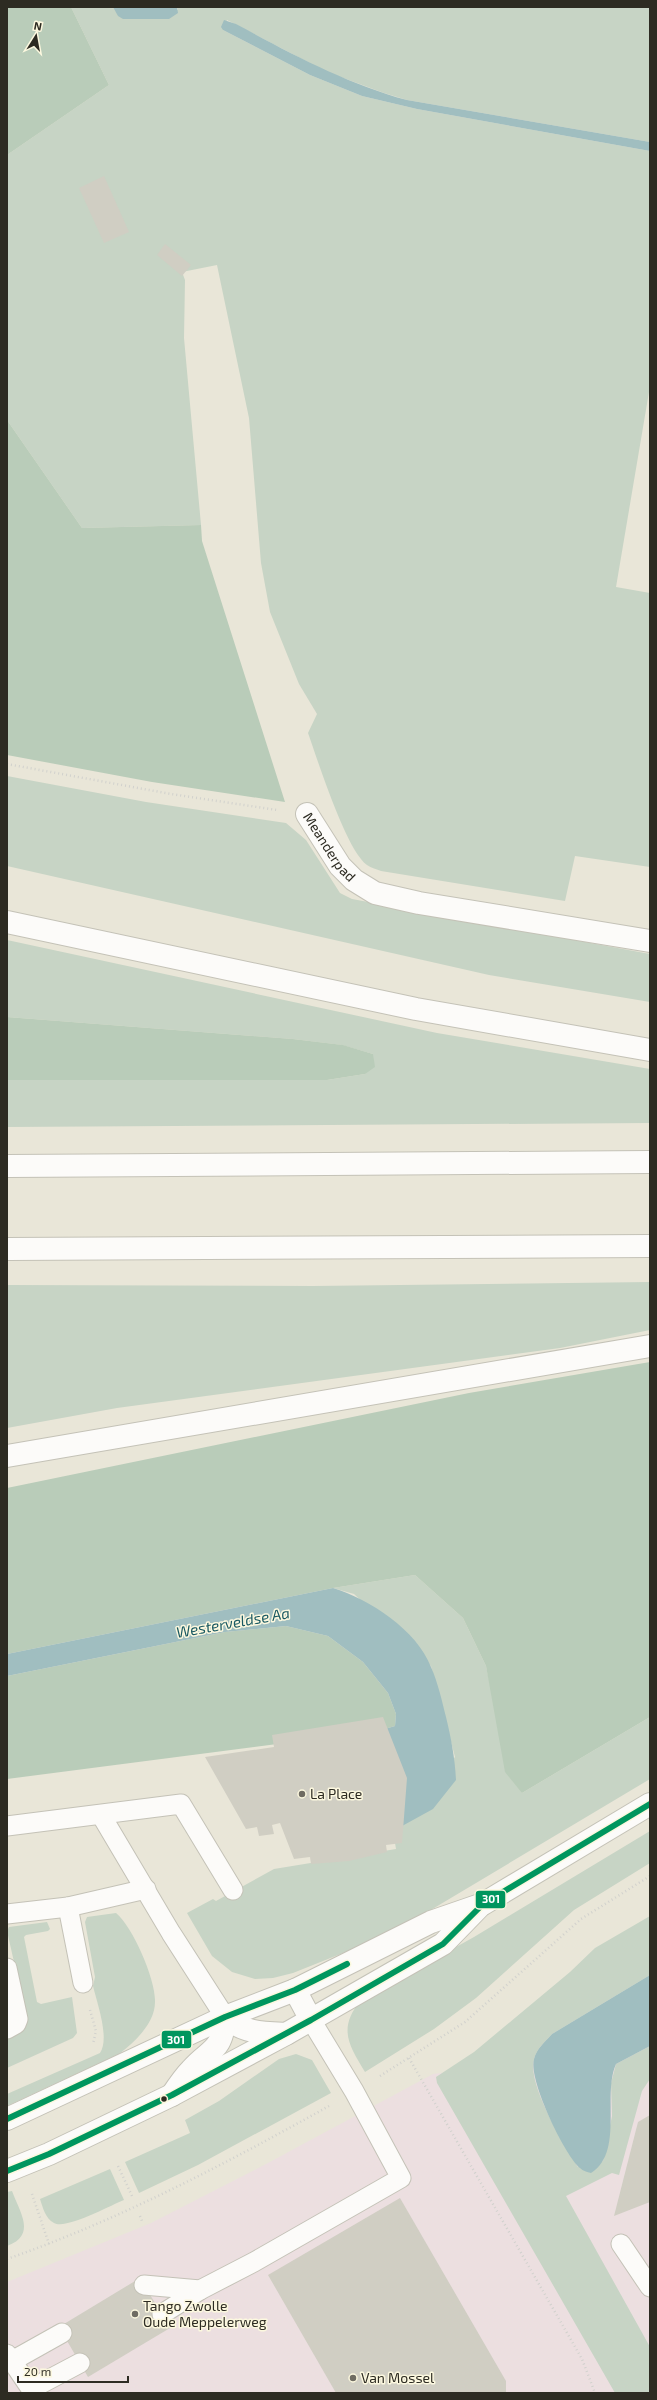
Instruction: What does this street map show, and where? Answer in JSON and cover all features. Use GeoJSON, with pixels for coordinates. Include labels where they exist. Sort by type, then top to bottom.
{"type":"FeatureCollection","features":[{"type":"Feature","properties":{"kind":"main road","name":"Meanderpad"},"geometry":{"type":"LineString","coordinates":[[307,814],[340,866],[354,880],[375,893],[419,903],[650,941]]}},
{"type":"Feature","properties":{"kind":"main road"},"geometry":{"type":"LineString","coordinates":[[7,922],[416,1009],[650,1050]]}},
{"type":"Feature","properties":{"kind":"main road"},"geometry":{"type":"LineString","coordinates":[[7,1166],[650,1162]]}},
{"type":"Feature","properties":{"kind":"main road"},"geometry":{"type":"LineString","coordinates":[[7,1249],[650,1246]]}},
{"type":"Feature","properties":{"kind":"main road"},"geometry":{"type":"LineString","coordinates":[[7,1456],[650,1346]]}},
{"type":"Feature","properties":{"kind":"main road"},"geometry":{"type":"LineString","coordinates":[[7,2119],[225,2017],[295,1990],[431,1922],[483,1904],[650,1804]]}},
{"type":"Feature","properties":{"kind":"main road"},"geometry":{"type":"LineString","coordinates":[[7,2171],[49,2154],[172,2095],[311,2020],[443,1944],[483,1904]]}},
{"type":"Feature","properties":{"kind":"main road"},"geometry":{"type":"LineString","coordinates":[[295,1990],[311,2020]]}},
{"type":"Feature","properties":{"kind":"main road"},"geometry":{"type":"LineString","coordinates":[[225,2017],[233,2024],[249,2031],[286,2034]]}},
{"type":"Feature","properties":{"kind":"main road"},"geometry":{"type":"LineString","coordinates":[[172,2095],[192,2069],[216,2048],[222,2034],[225,2017]]}},
{"type":"Feature","properties":{"kind":"lane"},"geometry":{"type":"LineString","coordinates":[[7,1826],[180,1804],[233,1890]]}},
{"type":"Feature","properties":{"kind":"lane"},"geometry":{"type":"LineString","coordinates":[[101,1815],[171,1933],[225,2017]]}},
{"type":"Feature","properties":{"kind":"lane"},"geometry":{"type":"LineString","coordinates":[[7,1914],[68,1907],[146,1889]]}},
{"type":"Feature","properties":{"kind":"lane"},"geometry":{"type":"LineString","coordinates":[[68,1907],[83,1983]]}},
{"type":"Feature","properties":{"kind":"lane"},"geometry":{"type":"LineString","coordinates":[[7,1968],[18,2019],[16,2024],[7,2030]]}},
{"type":"Feature","properties":{"kind":"lane"},"geometry":{"type":"LineString","coordinates":[[162,2314],[200,2290],[254,2262],[401,2178],[354,2091],[311,2020]]}},
{"type":"Feature","properties":{"kind":"lane"},"geometry":{"type":"LineString","coordinates":[[621,2244],[650,2287]]}},
{"type":"Feature","properties":{"kind":"lane"},"geometry":{"type":"LineString","coordinates":[[144,2285],[200,2290]]}},
{"type":"Feature","properties":{"kind":"lane"},"geometry":{"type":"LineString","coordinates":[[62,2333],[9,2358],[31,2389],[80,2363]]}},
{"type":"Feature","properties":{"kind":"path","name":"Meanderpad"},"geometry":{"type":"LineString","coordinates":[[7,764],[171,794],[307,814]]}},
{"type":"Feature","properties":{"kind":"path"},"geometry":{"type":"LineString","coordinates":[[83,1983],[96,2031],[96,2039],[90,2048]]}},
{"type":"Feature","properties":{"kind":"path"},"geometry":{"type":"LineString","coordinates":[[409,2058],[582,2359],[595,2393]]}},
{"type":"Feature","properties":{"kind":"path"},"geometry":{"type":"LineString","coordinates":[[118,2166],[132,2196]]}},
{"type":"Feature","properties":{"kind":"path"},"geometry":{"type":"LineString","coordinates":[[7,2259],[50,2244],[31,2192]]}},
{"type":"Feature","properties":{"kind":"path"},"geometry":{"type":"LineString","coordinates":[[140,2216],[142,2221]]}},
{"type":"Feature","properties":{"kind":"shaded area"},"geometry":{"type":"Polygon","coordinates":[[[650,2032],[650,2393],[7,2393],[7,2282],[151,2223],[268,2163],[433,2074],[610,2052],[650,2032]]]}},
{"type":"Feature","properties":{"kind":"green space"},"geometry":{"type":"Polygon","coordinates":[[[7,7],[71,7],[109,85],[7,155],[7,7]]]}},
{"type":"Feature","properties":{"kind":"green space"},"geometry":{"type":"Polygon","coordinates":[[[71,7],[178,10],[177,7],[650,7],[650,142],[407,100],[327,72],[227,20],[223,30],[310,75],[362,96],[417,109],[650,151],[650,386],[616,587],[650,593],[650,867],[575,856],[565,901],[381,871],[367,865],[359,856],[350,842],[333,804],[308,733],[317,714],[299,684],[270,612],[261,563],[249,418],[217,265],[182,272],[185,280],[184,338],[201,525],[82,528],[7,420],[7,155],[109,85],[71,7]]]}},
{"type":"Feature","properties":{"kind":"green space"},"geometry":{"type":"Polygon","coordinates":[[[7,420],[82,528],[201,525],[202,541],[285,802],[152,782],[7,755],[7,420]]]}},
{"type":"Feature","properties":{"kind":"green space"},"geometry":{"type":"Polygon","coordinates":[[[7,776],[146,802],[286,823],[306,840],[340,893],[352,899],[650,954],[650,1002],[489,975],[7,866],[7,776]]]}},
{"type":"Feature","properties":{"kind":"green space"},"geometry":{"type":"Polygon","coordinates":[[[7,940],[437,1033],[650,1069],[650,1123],[7,1127],[7,1080],[327,1080],[365,1074],[373,1054],[342,1045],[293,1039],[7,1017],[7,940]]]}},
{"type":"Feature","properties":{"kind":"green space"},"geometry":{"type":"Polygon","coordinates":[[[7,1017],[293,1039],[343,1045],[373,1054],[375,1067],[365,1074],[327,1080],[7,1080],[7,1017]]]}},
{"type":"Feature","properties":{"kind":"green space"},"geometry":{"type":"Polygon","coordinates":[[[650,1282],[650,1330],[560,1348],[117,1408],[7,1428],[7,1285],[313,1286],[650,1282]]]}},
{"type":"Feature","properties":{"kind":"green space"},"geometry":{"type":"Polygon","coordinates":[[[650,1362],[650,1717],[522,1793],[505,1772],[486,1666],[463,1618],[415,1575],[333,1588],[7,1654],[7,1488],[469,1393],[650,1362]]]}},
{"type":"Feature","properties":{"kind":"green space"},"geometry":{"type":"Polygon","coordinates":[[[415,1575],[463,1618],[486,1666],[496,1712],[522,1793],[650,1717],[650,1779],[419,1917],[348,1951],[293,1973],[273,1978],[255,1979],[232,1972],[212,1956],[187,1913],[213,1899],[216,1901],[274,1869],[396,1849],[393,1831],[455,1757],[431,1666],[354,1594],[333,1588],[415,1575]]]}},
{"type":"Feature","properties":{"kind":"green space"},"geometry":{"type":"Polygon","coordinates":[[[286,1626],[328,1636],[363,1662],[388,1693],[396,1714],[395,1726],[378,1731],[7,1779],[7,1676],[225,1632],[286,1626]]]}},
{"type":"Feature","properties":{"kind":"green space"},"geometry":{"type":"Polygon","coordinates":[[[650,1831],[650,1863],[574,1910],[476,1998],[434,2029],[365,2072],[354,2053],[348,2036],[350,2019],[361,2000],[474,1937],[650,1831]]]}},
{"type":"Feature","properties":{"kind":"green space"},"geometry":{"type":"Polygon","coordinates":[[[116,1913],[123,1920],[136,1942],[148,1968],[152,1981],[155,2002],[152,2017],[148,2025],[131,2044],[119,2054],[7,2106],[7,2094],[100,2053],[103,2047],[104,2039],[102,2020],[93,1986],[95,1977],[85,1922],[87,1917],[116,1913]]]}},
{"type":"Feature","properties":{"kind":"green space"},"geometry":{"type":"Polygon","coordinates":[[[650,1916],[650,1975],[552,2034],[539,2048],[535,2055],[533,2070],[541,2099],[556,2130],[578,2167],[603,2161],[612,2116],[611,2083],[616,2064],[650,2046],[650,2079],[642,2091],[619,2175],[612,2173],[566,2196],[650,2347],[650,2393],[615,2393],[437,2083],[436,2077],[474,2052],[570,1972],[595,1948],[650,1916]]]}},
{"type":"Feature","properties":{"kind":"green space"},"geometry":{"type":"Polygon","coordinates":[[[47,1922],[50,1929],[48,1931],[26,1935],[24,1937],[37,2002],[41,2004],[72,1997],[77,2033],[73,2038],[7,2068],[7,2038],[26,2015],[7,1931],[9,1927],[47,1922]]]}},
{"type":"Feature","properties":{"kind":"green space"},"geometry":{"type":"Polygon","coordinates":[[[296,2054],[312,2060],[331,2093],[198,2165],[139,2193],[125,2162],[190,2133],[185,2120],[219,2101],[279,2059],[296,2054]]]}},
{"type":"Feature","properties":{"kind":"green space"},"geometry":{"type":"Polygon","coordinates":[[[110,2169],[124,2200],[89,2216],[68,2223],[54,2223],[48,2218],[40,2199],[110,2169]]]}},
{"type":"Feature","properties":{"kind":"green space"},"geometry":{"type":"Polygon","coordinates":[[[12,2191],[22,2215],[24,2230],[22,2236],[7,2246],[7,2192],[12,2191]]]}},
{"type":"Feature","properties":{"kind":"water"},"geometry":{"type":"Polygon","coordinates":[[[113,7],[177,7],[178,13],[169,19],[123,19],[118,16],[113,7]]]}},
{"type":"Feature","properties":{"kind":"water"},"geometry":{"type":"Polygon","coordinates":[[[224,20],[236,24],[319,67],[384,93],[407,100],[650,142],[650,151],[417,109],[362,96],[310,75],[223,30],[221,27],[224,20]]]}},
{"type":"Feature","properties":{"kind":"water","name":"Westerveldse Aa"},"geometry":{"type":"Polygon","coordinates":[[[333,1588],[347,1593],[376,1608],[403,1629],[424,1653],[440,1692],[455,1764],[456,1780],[433,1809],[393,1831],[378,1731],[395,1726],[396,1714],[388,1693],[363,1662],[328,1636],[286,1626],[225,1632],[7,1676],[7,1654],[333,1588]]]}},
{"type":"Feature","properties":{"kind":"water"},"geometry":{"type":"Polygon","coordinates":[[[650,1975],[650,2046],[616,2064],[612,2077],[610,2137],[607,2151],[601,2164],[591,2173],[587,2172],[581,2169],[573,2160],[565,2148],[549,2116],[536,2082],[534,2069],[535,2055],[539,2048],[552,2034],[650,1975]]]}},
{"type":"Feature","properties":{"kind":"building"},"geometry":{"type":"Polygon","coordinates":[[[104,176],[129,232],[104,243],[79,188],[104,176]]]}},
{"type":"Feature","properties":{"kind":"building"},"geometry":{"type":"Polygon","coordinates":[[[165,244],[191,265],[182,276],[157,255],[165,244]]]}},
{"type":"Feature","properties":{"kind":"building"},"geometry":{"type":"Polygon","coordinates":[[[383,1717],[407,1778],[402,1843],[386,1845],[387,1852],[349,1861],[311,1864],[310,1857],[294,1859],[280,1823],[272,1825],[274,1834],[259,1836],[257,1827],[246,1829],[205,1757],[274,1747],[272,1735],[383,1717]]]}},
{"type":"Feature","properties":{"kind":"building"},"geometry":{"type":"Polygon","coordinates":[[[650,2115],[650,2202],[614,2216],[638,2122],[650,2115]]]}},
{"type":"Feature","properties":{"kind":"building"},"geometry":{"type":"Polygon","coordinates":[[[400,2198],[506,2381],[506,2393],[336,2393],[268,2275],[400,2198]]]}},
{"type":"Feature","properties":{"kind":"building"},"geometry":{"type":"Polygon","coordinates":[[[140,2278],[170,2328],[88,2377],[59,2327],[140,2278]]]}},
{"type":"Feature","properties":{"kind":"transit line","name":"301"},"geometry":{"type":"LineString","coordinates":[[7,2171],[49,2154],[172,2095],[311,2020],[443,1944],[483,1904],[650,1804]]}},
{"type":"Feature","properties":{"kind":"transit line","name":"301"},"geometry":{"type":"LineString","coordinates":[[7,2119],[225,2017],[295,1990],[347,1964]]}},
{"type":"Feature","properties":{"kind":"place","name":"La Place"},"geometry":{"type":"Point","coordinates":[302,1794]}},
{"type":"Feature","properties":{"kind":"place","name":"Tango Zwolle Oude Meppelerweg"},"geometry":{"type":"Point","coordinates":[135,2314]}},
{"type":"Feature","properties":{"kind":"place","name":"Van Mossel"},"geometry":{"type":"Point","coordinates":[353,2378]}}]}
